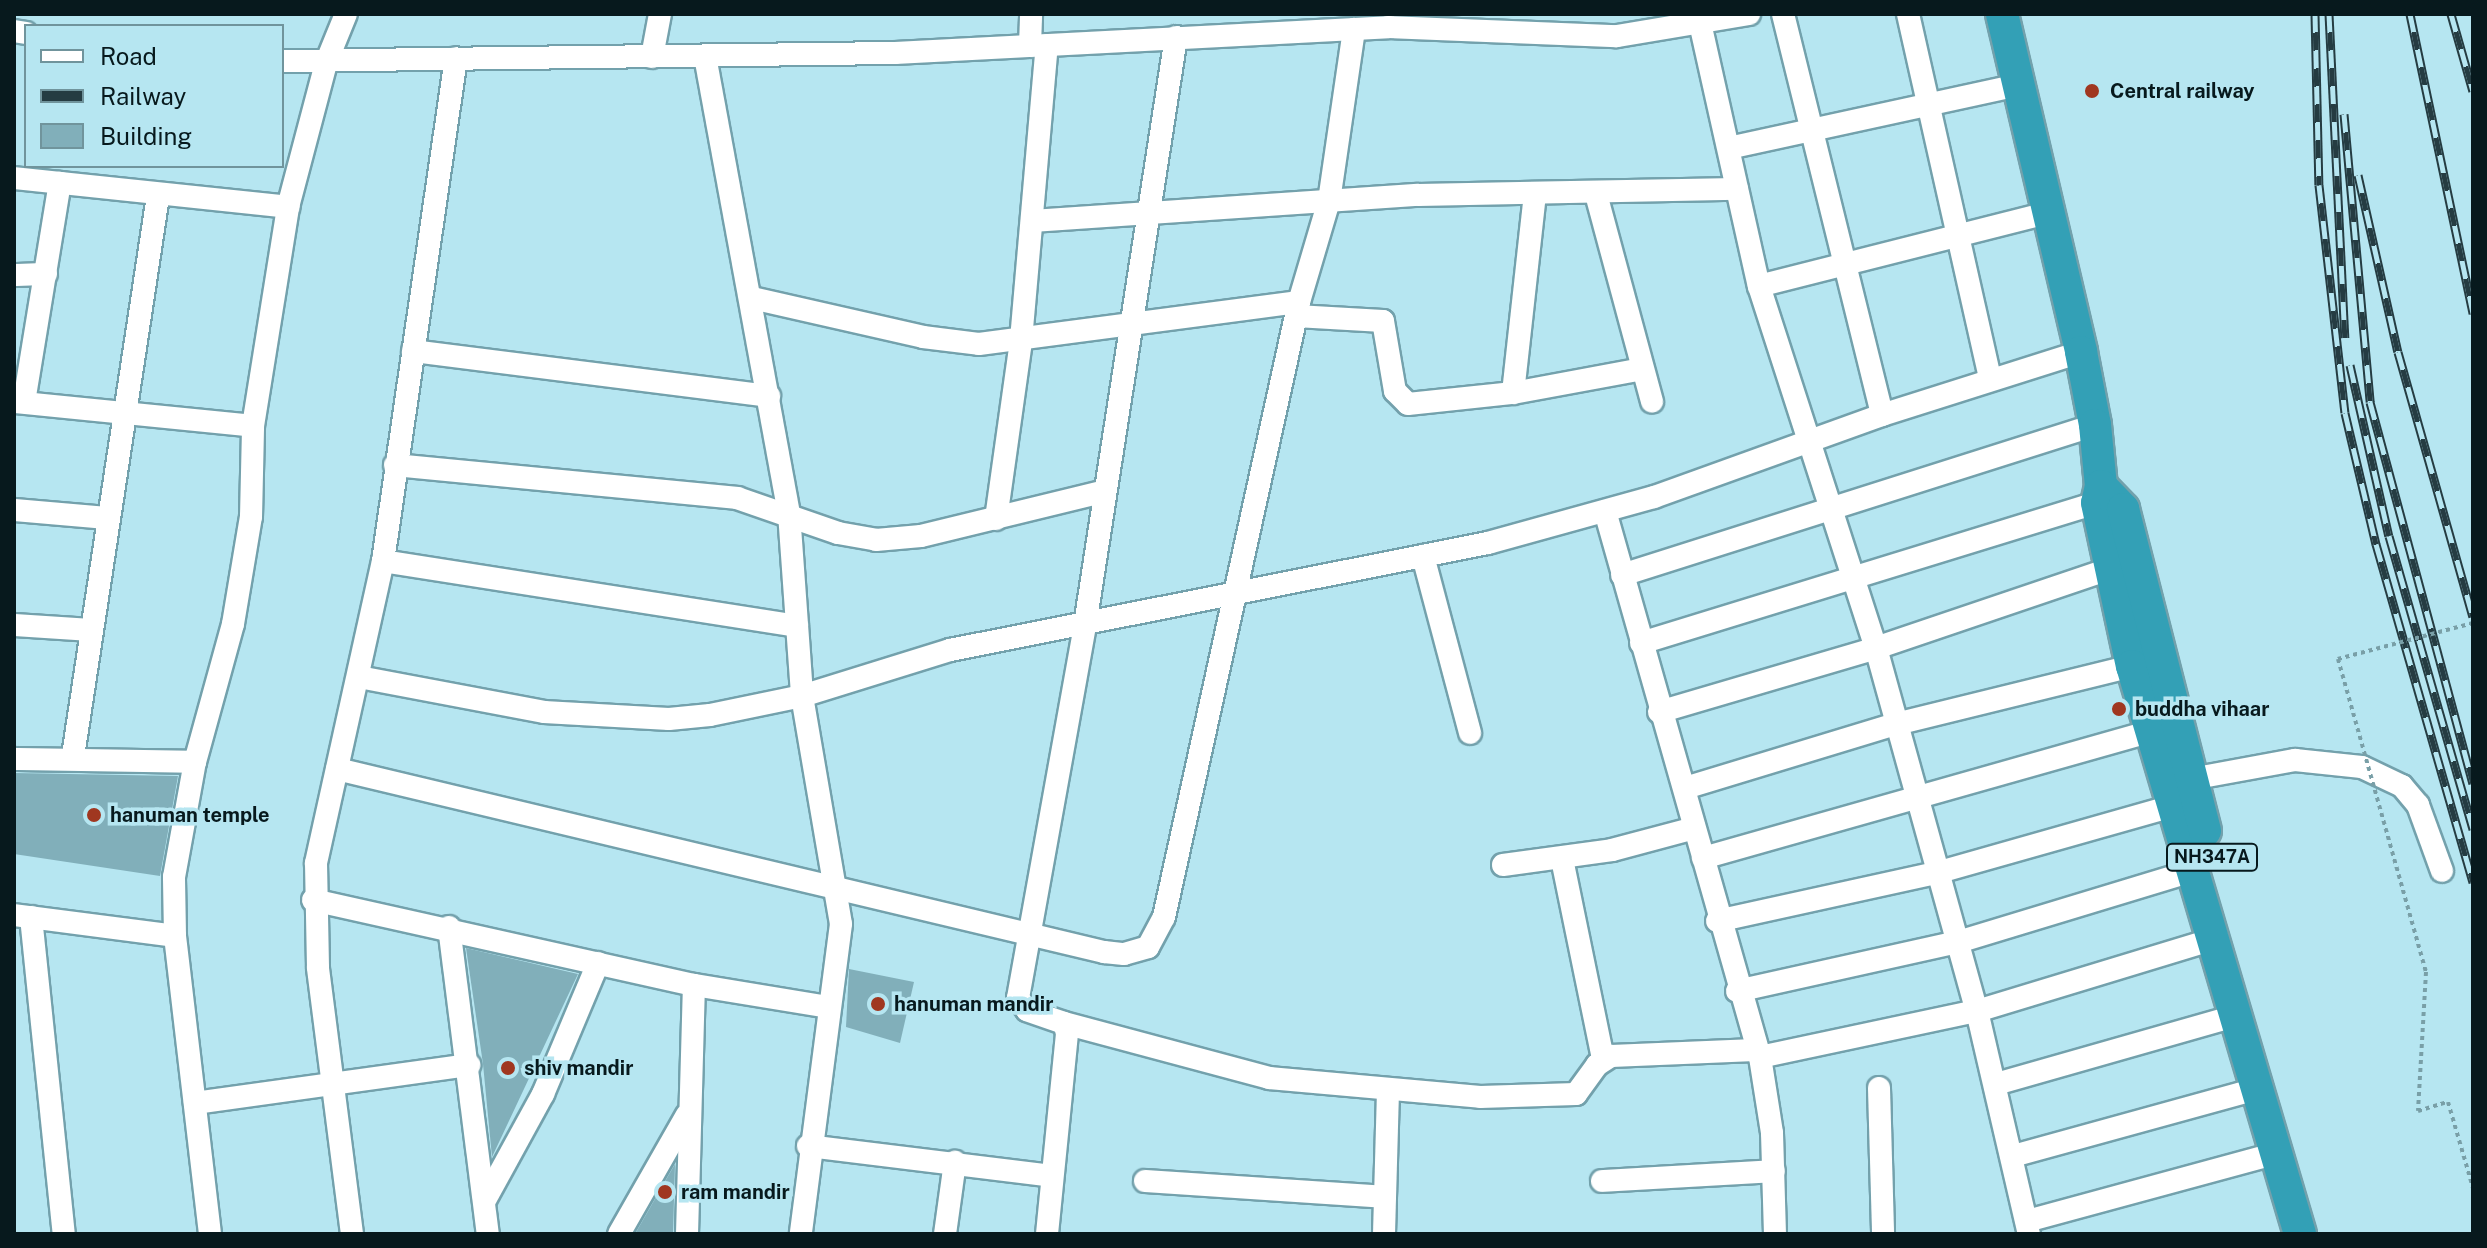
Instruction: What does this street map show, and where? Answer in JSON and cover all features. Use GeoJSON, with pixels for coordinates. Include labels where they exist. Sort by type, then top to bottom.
{"type":"FeatureCollection","features":[{"type":"Feature","properties":{"kind":"highway","name":"NH347A"},"geometry":{"type":"LineString","coordinates":[[2002,14],[2081,352],[2095,425],[2099,495],[2132,666],[2152,731],[2187,795],[2195,870],[2217,938],[2299,1233]]}},
{"type":"Feature","properties":{"kind":"highway","name":"NH347A"},"geometry":{"type":"LineString","coordinates":[[2099,495],[2123,509],[2187,795],[2299,1233]]}},
{"type":"Feature","properties":{"kind":"street"},"geometry":{"type":"LineString","coordinates":[[210,1234],[175,936],[174,877],[195,762],[233,624],[251,517],[253,426],[288,207],[326,63],[346,14]]}},
{"type":"Feature","properties":{"kind":"street"},"geometry":{"type":"LineString","coordinates":[[652,57],[660,14]]}},
{"type":"Feature","properties":{"kind":"street"},"geometry":{"type":"LineString","coordinates":[[996,519],[1021,340],[1032,221],[1039,45],[1031,14]]}},
{"type":"Feature","properties":{"kind":"street"},"geometry":{"type":"LineString","coordinates":[[284,61],[326,63],[456,58],[705,56],[1039,45],[1387,20],[1591,25],[1749,14]]}},
{"type":"Feature","properties":{"kind":"street"},"geometry":{"type":"LineString","coordinates":[[1783,14],[1882,415]]}},
{"type":"Feature","properties":{"kind":"street"},"geometry":{"type":"LineString","coordinates":[[1908,14],[1990,379]]}},
{"type":"Feature","properties":{"kind":"street"},"geometry":{"type":"LineString","coordinates":[[1699,19],[1759,286],[1806,443],[1832,509],[1876,648],[1936,873],[1977,1011],[2028,1227],[2277,1153]]}},
{"type":"Feature","properties":{"kind":"street"},"geometry":{"type":"LineString","coordinates":[[337,769],[1124,954],[1148,947],[1156,935],[1298,309],[1329,201],[1340,24]]}},
{"type":"Feature","properties":{"kind":"street"},"geometry":{"type":"LineString","coordinates":[[1176,37],[1135,320],[1102,492],[1085,625],[1028,931],[1019,1006],[1064,1023],[1269,1078],[1388,1090],[1567,1097],[1584,1089],[1603,1059],[1562,859]]}},
{"type":"Feature","properties":{"kind":"street"},"geometry":{"type":"LineString","coordinates":[[705,56],[752,298],[789,513],[802,696],[841,924],[808,1146],[801,1234]]}},
{"type":"Feature","properties":{"kind":"street"},"geometry":{"type":"LineString","coordinates":[[352,1234],[332,1085],[313,900],[337,769],[383,561],[456,58]]}},
{"type":"Feature","properties":{"kind":"street"},"geometry":{"type":"LineString","coordinates":[[1729,148],[1931,108],[2019,85]]}},
{"type":"Feature","properties":{"kind":"street"},"geometry":{"type":"LineString","coordinates":[[14,178],[158,196],[288,207]]}},
{"type":"Feature","properties":{"kind":"street"},"geometry":{"type":"LineString","coordinates":[[60,183],[46,274],[19,402],[253,426]]}},
{"type":"Feature","properties":{"kind":"street"},"geometry":{"type":"LineString","coordinates":[[1032,221],[1329,201],[1737,189]]}},
{"type":"Feature","properties":{"kind":"street"},"geometry":{"type":"LineString","coordinates":[[1596,194],[1652,402]]}},
{"type":"Feature","properties":{"kind":"street"},"geometry":{"type":"LineString","coordinates":[[1513,393],[1535,195]]}},
{"type":"Feature","properties":{"kind":"street"},"geometry":{"type":"LineString","coordinates":[[73,756],[158,196]]}},
{"type":"Feature","properties":{"kind":"street"},"geometry":{"type":"LineString","coordinates":[[1759,286],[2048,213]]}},
{"type":"Feature","properties":{"kind":"street"},"geometry":{"type":"LineString","coordinates":[[14,275],[46,274]]}},
{"type":"Feature","properties":{"kind":"street"},"geometry":{"type":"LineString","coordinates":[[752,298],[950,342],[1021,340],[1135,320],[1298,309],[1383,321],[1395,391],[1408,404],[1513,393],[1642,369]]}},
{"type":"Feature","properties":{"kind":"street"},"geometry":{"type":"LineString","coordinates":[[413,351],[769,396]]}},
{"type":"Feature","properties":{"kind":"street"},"geometry":{"type":"LineString","coordinates":[[359,677],[544,712],[616,717],[696,717],[802,696],[950,650],[1423,556],[1605,511],[1882,415],[2081,352]]}},
{"type":"Feature","properties":{"kind":"street"},"geometry":{"type":"LineString","coordinates":[[1622,575],[2095,425]]}},
{"type":"Feature","properties":{"kind":"street"},"geometry":{"type":"LineString","coordinates":[[395,465],[737,498],[789,513],[838,533],[876,540],[921,536],[1102,492]]}},
{"type":"Feature","properties":{"kind":"street"},"geometry":{"type":"LineString","coordinates":[[1641,643],[1854,580],[2099,495]]}},
{"type":"Feature","properties":{"kind":"street"},"geometry":{"type":"LineString","coordinates":[[14,510],[108,518]]}},
{"type":"Feature","properties":{"kind":"street"},"geometry":{"type":"LineString","coordinates":[[1605,511],[1659,712],[1685,788],[1717,921],[1757,1054],[1774,1171],[1775,1234]]}},
{"type":"Feature","properties":{"kind":"street"},"geometry":{"type":"LineString","coordinates":[[1423,556],[1470,733]]}},
{"type":"Feature","properties":{"kind":"street"},"geometry":{"type":"LineString","coordinates":[[383,561],[797,626]]}},
{"type":"Feature","properties":{"kind":"street"},"geometry":{"type":"LineString","coordinates":[[1659,712],[1876,648],[2112,568]]}},
{"type":"Feature","properties":{"kind":"street"},"geometry":{"type":"LineString","coordinates":[[14,625],[92,630]]}},
{"type":"Feature","properties":{"kind":"street"},"geometry":{"type":"LineString","coordinates":[[1685,788],[1896,724],[2132,666]]}},
{"type":"Feature","properties":{"kind":"street"},"geometry":{"type":"LineString","coordinates":[[1703,858],[1918,800],[2152,731]]}},
{"type":"Feature","properties":{"kind":"street"},"geometry":{"type":"LineString","coordinates":[[14,759],[73,756],[195,762]]}},
{"type":"Feature","properties":{"kind":"street"},"geometry":{"type":"LineString","coordinates":[[1717,921],[1936,873],[2295,760],[2362,767],[2402,786],[2418,805],[2442,871]]}},
{"type":"Feature","properties":{"kind":"street"},"geometry":{"type":"LineString","coordinates":[[1503,865],[1562,859],[1694,828]]}},
{"type":"Feature","properties":{"kind":"street"},"geometry":{"type":"LineString","coordinates":[[1737,991],[1958,942],[2195,870]]}},
{"type":"Feature","properties":{"kind":"street"},"geometry":{"type":"LineString","coordinates":[[313,900],[449,927],[694,985],[828,1007]]}},
{"type":"Feature","properties":{"kind":"street"},"geometry":{"type":"LineString","coordinates":[[64,1234],[22,916],[175,936]]}},
{"type":"Feature","properties":{"kind":"street"},"geometry":{"type":"LineString","coordinates":[[449,927],[469,1065],[488,1234]]}},
{"type":"Feature","properties":{"kind":"street"},"geometry":{"type":"LineString","coordinates":[[1603,1059],[1757,1054],[1977,1011],[2217,938]]}},
{"type":"Feature","properties":{"kind":"street"},"geometry":{"type":"LineString","coordinates":[[485,1200],[543,1094],[598,963]]}},
{"type":"Feature","properties":{"kind":"street"},"geometry":{"type":"LineString","coordinates":[[687,1234],[694,985]]}},
{"type":"Feature","properties":{"kind":"street"},"geometry":{"type":"LineString","coordinates":[[1996,1084],[2238,1015]]}},
{"type":"Feature","properties":{"kind":"street"},"geometry":{"type":"LineString","coordinates":[[1047,1234],[1064,1023]]}},
{"type":"Feature","properties":{"kind":"street"},"geometry":{"type":"LineString","coordinates":[[195,1103],[469,1065]]}},
{"type":"Feature","properties":{"kind":"street"},"geometry":{"type":"LineString","coordinates":[[1879,1088],[1883,1234]]}},
{"type":"Feature","properties":{"kind":"street"},"geometry":{"type":"LineString","coordinates":[[2013,1156],[2257,1089]]}},
{"type":"Feature","properties":{"kind":"street"},"geometry":{"type":"LineString","coordinates":[[1384,1234],[1388,1090]]}},
{"type":"Feature","properties":{"kind":"street"},"geometry":{"type":"LineString","coordinates":[[619,1234],[688,1114]]}},
{"type":"Feature","properties":{"kind":"street"},"geometry":{"type":"LineString","coordinates":[[808,1146],[1051,1176]]}},
{"type":"Feature","properties":{"kind":"street"},"geometry":{"type":"LineString","coordinates":[[945,1234],[955,1162]]}},
{"type":"Feature","properties":{"kind":"street"},"geometry":{"type":"LineString","coordinates":[[1602,1181],[1774,1171]]}},
{"type":"Feature","properties":{"kind":"street"},"geometry":{"type":"LineString","coordinates":[[1145,1181],[1383,1197]]}},
{"type":"Feature","properties":{"kind":"path"},"geometry":{"type":"LineString","coordinates":[[2473,623],[2338,659],[2426,972],[2418,1111],[2448,1102],[2473,1188]]}},
{"type":"Feature","properties":{"kind":"building","name":"hanuman temple"},"geometry":{"type":"Polygon","coordinates":[[[14,773],[178,776],[160,876],[14,854],[14,773]]]}},
{"type":"Feature","properties":{"kind":"building","name":"shiv mandir"},"geometry":{"type":"Polygon","coordinates":[[[466,948],[578,974],[492,1157],[483,1064],[466,948]]]}},
{"type":"Feature","properties":{"kind":"building","name":"hanuman mandir"},"geometry":{"type":"Polygon","coordinates":[[[849,969],[914,982],[900,1043],[846,1027],[849,969]]]}},
{"type":"Feature","properties":{"kind":"building"},"geometry":{"type":"Polygon","coordinates":[[[675,1164],[673,1234],[635,1234],[675,1164]]]}},
{"type":"Feature","properties":{"kind":"railway"},"geometry":{"type":"LineString","coordinates":[[2315,14],[2319,185],[2345,413],[2376,544],[2473,882]]}},
{"type":"Feature","properties":{"kind":"railway"},"geometry":{"type":"LineString","coordinates":[[2329,14],[2345,338]]}},
{"type":"Feature","properties":{"kind":"railway"},"geometry":{"type":"LineString","coordinates":[[2410,14],[2473,313]]}},
{"type":"Feature","properties":{"kind":"railway"},"geometry":{"type":"LineString","coordinates":[[2451,14],[2473,91]]}},
{"type":"Feature","properties":{"kind":"railway"},"geometry":{"type":"LineString","coordinates":[[2344,114],[2370,402],[2473,783]]}},
{"type":"Feature","properties":{"kind":"railway"},"geometry":{"type":"LineString","coordinates":[[2358,175],[2398,352],[2473,617]]}},
{"type":"Feature","properties":{"kind":"railway"},"geometry":{"type":"LineString","coordinates":[[2350,365],[2389,536],[2473,829]]}},
{"type":"Feature","properties":{"kind":"place","name":"Central railway"},"geometry":{"type":"Point","coordinates":[2092,91]}},
{"type":"Feature","properties":{"kind":"place","name":"buddha vihaar"},"geometry":{"type":"Point","coordinates":[2119,709]}},
{"type":"Feature","properties":{"kind":"place","name":"hanuman temple"},"geometry":{"type":"Point","coordinates":[94,815]}},
{"type":"Feature","properties":{"kind":"place","name":"hanuman mandir"},"geometry":{"type":"Point","coordinates":[878,1004]}},
{"type":"Feature","properties":{"kind":"place","name":"shiv mandir"},"geometry":{"type":"Point","coordinates":[508,1068]}},
{"type":"Feature","properties":{"kind":"place","name":"ram mandir"},"geometry":{"type":"Point","coordinates":[665,1192]}}]}
